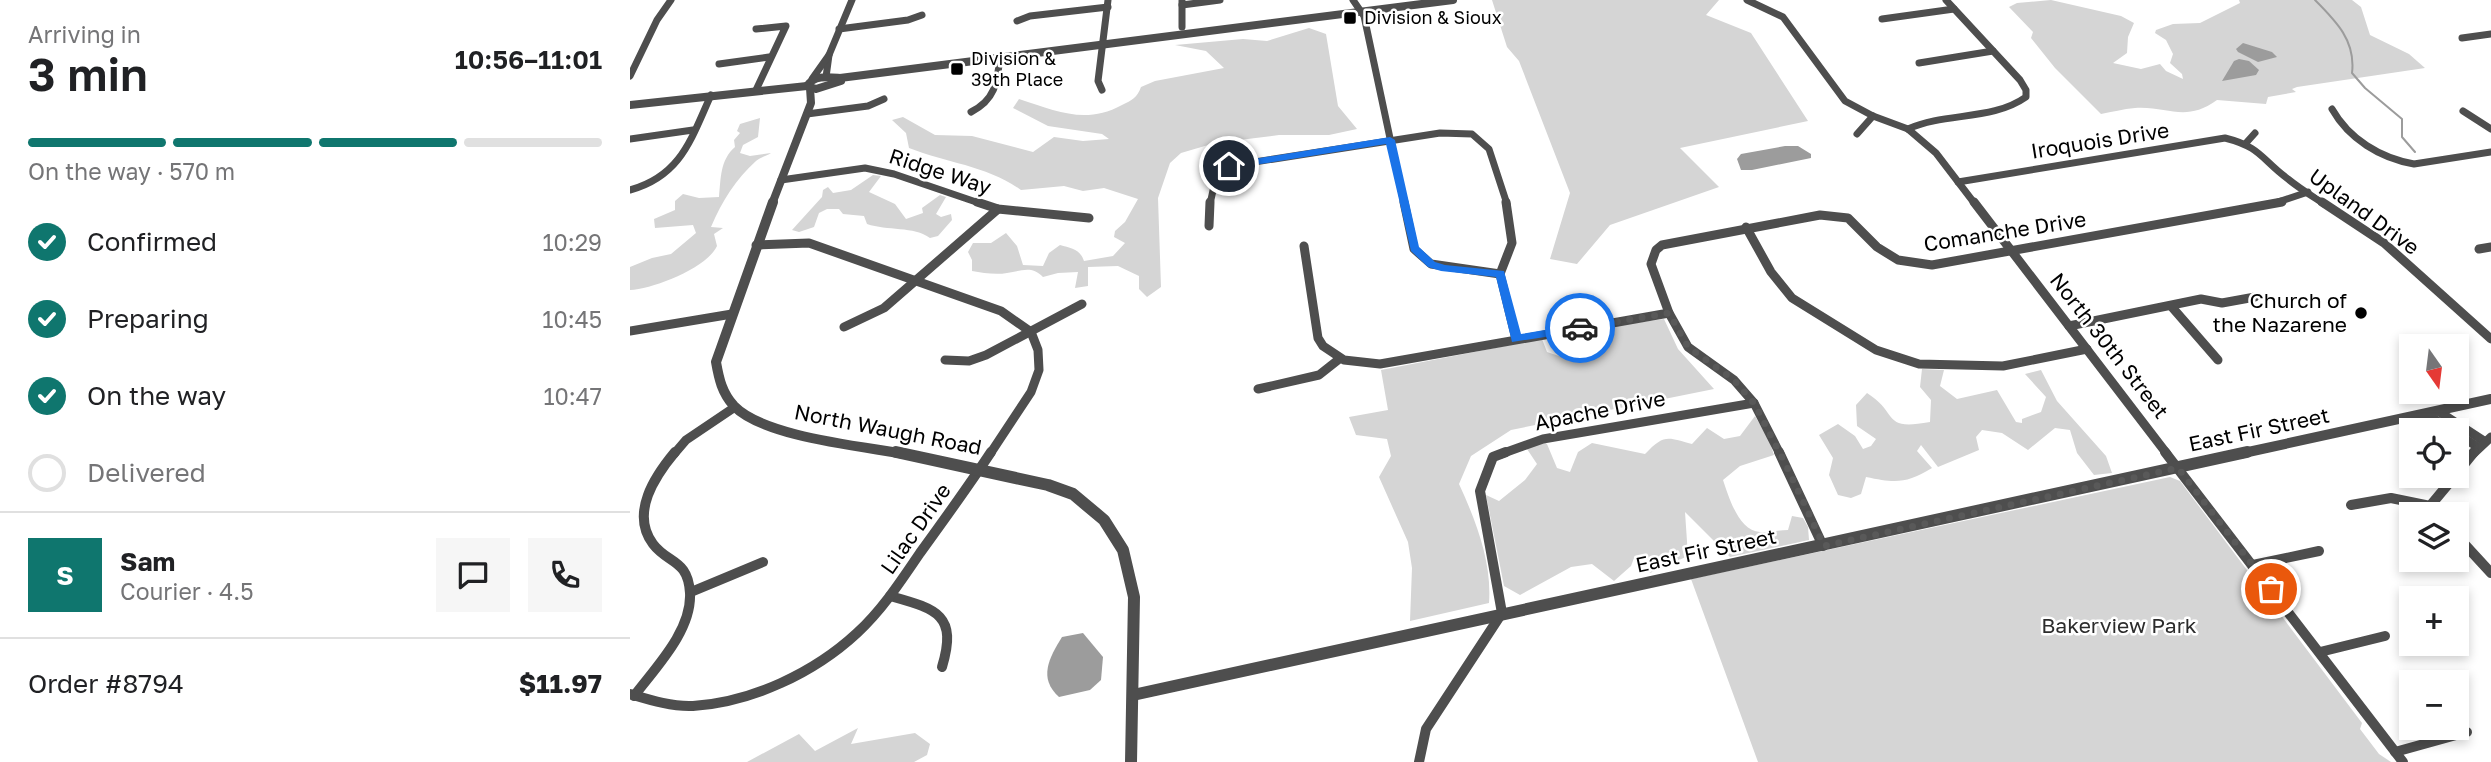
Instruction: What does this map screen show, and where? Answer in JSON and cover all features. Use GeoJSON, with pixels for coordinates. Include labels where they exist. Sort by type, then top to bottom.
{"type":"FeatureCollection","features":[{"type":"Feature","properties":{"kind":"street"},"geometry":{"type":"LineString","coordinates":[[630,76],[657,20],[671,0]]}},
{"type":"Feature","properties":{"kind":"street"},"geometry":{"type":"LineString","coordinates":[[812,105],[810,84],[829,55],[852,0]]}},
{"type":"Feature","properties":{"kind":"street"},"geometry":{"type":"LineString","coordinates":[[1182,27],[1182,2],[1220,0]]}},
{"type":"Feature","properties":{"kind":"street"},"geometry":{"type":"LineString","coordinates":[[1353,0],[1361,12],[1414,249],[1431,264],[1500,274]]}},
{"type":"Feature","properties":{"kind":"street"},"geometry":{"type":"LineString","coordinates":[[630,105],[1453,0]]}},
{"type":"Feature","properties":{"kind":"street","name":"North 30th Street"},"geometry":{"type":"LineString","coordinates":[[1747,0],[1783,17],[1845,101],[1873,116],[1908,129],[1929,145],[2403,762]]}},
{"type":"Feature","properties":{"kind":"street"},"geometry":{"type":"LineString","coordinates":[[1908,129],[1924,121],[2006,108],[2020,103],[2026,97],[2026,90],[1946,0]]}},
{"type":"Feature","properties":{"kind":"street"},"geometry":{"type":"LineString","coordinates":[[1017,21],[1030,16],[1108,3],[1098,81],[1102,90]]}},
{"type":"Feature","properties":{"kind":"street"},"geometry":{"type":"LineString","coordinates":[[1881,19],[1954,9]]}},
{"type":"Feature","properties":{"kind":"street"},"geometry":{"type":"LineString","coordinates":[[839,29],[908,20],[922,15]]}},
{"type":"Feature","properties":{"kind":"street"},"geometry":{"type":"LineString","coordinates":[[756,29],[786,26],[776,50],[769,57],[756,90]]}},
{"type":"Feature","properties":{"kind":"street"},"geometry":{"type":"LineString","coordinates":[[2462,38],[2491,34]]}},
{"type":"Feature","properties":{"kind":"street"},"geometry":{"type":"LineString","coordinates":[[1919,63],[1993,51]]}},
{"type":"Feature","properties":{"kind":"street"},"geometry":{"type":"LineString","coordinates":[[632,695],[670,647],[685,619],[691,592],[680,564],[653,544],[642,512],[658,472],[686,440],[735,407],[720,385],[716,362],[781,180],[812,105],[825,82],[829,55]]}},
{"type":"Feature","properties":{"kind":"street"},"geometry":{"type":"LineString","coordinates":[[719,65],[769,57]]}},
{"type":"Feature","properties":{"kind":"street"},"geometry":{"type":"LineString","coordinates":[[971,112],[990,101],[996,90],[1000,58]]}},
{"type":"Feature","properties":{"kind":"street"},"geometry":{"type":"LineString","coordinates":[[630,190],[649,185],[670,173],[676,166],[711,95]]}},
{"type":"Feature","properties":{"kind":"street"},"geometry":{"type":"LineString","coordinates":[[812,105],[868,106],[884,99]]}},
{"type":"Feature","properties":{"kind":"street"},"geometry":{"type":"LineString","coordinates":[[2332,109],[2336,120],[2384,158],[2414,164],[2491,152]]}},
{"type":"Feature","properties":{"kind":"street"},"geometry":{"type":"LineString","coordinates":[[2463,111],[2491,129]]}},
{"type":"Feature","properties":{"kind":"street"},"geometry":{"type":"LineString","coordinates":[[1857,134],[1873,116]]}},
{"type":"Feature","properties":{"kind":"street"},"geometry":{"type":"LineString","coordinates":[[630,139],[694,130]]}},
{"type":"Feature","properties":{"kind":"street"},"geometry":{"type":"LineString","coordinates":[[1209,226],[1211,186],[1214,178],[1229,166],[1440,133],[1472,134],[1489,149],[1510,213],[1512,243],[1500,274],[1516,339]]}},
{"type":"Feature","properties":{"kind":"street"},"geometry":{"type":"LineString","coordinates":[[2246,143],[2255,133]]}},
{"type":"Feature","properties":{"kind":"street","name":"Iroquois Drive"},"geometry":{"type":"LineString","coordinates":[[1958,182],[2225,138],[2246,143]]}},
{"type":"Feature","properties":{"kind":"street","name":"Upland Drive"},"geometry":{"type":"LineString","coordinates":[[2246,143],[2287,179],[2384,243],[2491,339]]}},
{"type":"Feature","properties":{"kind":"street"},"geometry":{"type":"LineString","coordinates":[[2440,159],[2450,154],[2491,146]]}},
{"type":"Feature","properties":{"kind":"street","name":"Ridge Way"},"geometry":{"type":"LineString","coordinates":[[781,180],[865,168],[894,174],[998,209],[1089,218]]}},
{"type":"Feature","properties":{"kind":"street","name":"Comanche Drive"},"geometry":{"type":"LineString","coordinates":[[1824,546],[1754,403],[1734,380],[1688,347],[1669,313],[1651,264],[1656,250],[1662,245],[1820,215],[1848,218],[1877,247],[1898,260],[1932,265],[2282,202],[2308,192]]}},
{"type":"Feature","properties":{"kind":"street"},"geometry":{"type":"LineString","coordinates":[[844,327],[884,308],[998,209]]}},
{"type":"Feature","properties":{"kind":"street"},"geometry":{"type":"LineString","coordinates":[[1746,227],[1771,272],[1792,298],[1876,350],[1919,364],[2003,366],[2087,349]]}},
{"type":"Feature","properties":{"kind":"street"},"geometry":{"type":"LineString","coordinates":[[756,245],[809,243],[1001,310],[1031,332]]}},
{"type":"Feature","properties":{"kind":"street"},"geometry":{"type":"LineString","coordinates":[[1304,246],[1318,338],[1324,350],[1338,359],[1380,364],[1669,313]]}},
{"type":"Feature","properties":{"kind":"street"},"geometry":{"type":"LineString","coordinates":[[2479,250],[2491,247]]}},
{"type":"Feature","properties":{"kind":"street"},"geometry":{"type":"LineString","coordinates":[[2069,326],[2201,299],[2222,303],[2255,297]]}},
{"type":"Feature","properties":{"kind":"street"},"geometry":{"type":"LineString","coordinates":[[945,360],[969,360],[986,355],[1082,304]]}},
{"type":"Feature","properties":{"kind":"street"},"geometry":{"type":"LineString","coordinates":[[2171,306],[2217,360]]}},
{"type":"Feature","properties":{"kind":"street"},"geometry":{"type":"LineString","coordinates":[[630,331],[732,314]]}},
{"type":"Feature","properties":{"kind":"street","name":"Lilac Drive"},"geometry":{"type":"LineString","coordinates":[[632,695],[662,703],[710,704],[730,701],[785,681],[815,665],[857,633],[890,596],[1031,392],[1038,372],[1038,350],[1031,332]]}},
{"type":"Feature","properties":{"kind":"street"},"geometry":{"type":"LineString","coordinates":[[1258,389],[1318,375],[1338,359]]}},
{"type":"Feature","properties":{"kind":"street","name":"East Fir Street"},"geometry":{"type":"LineString","coordinates":[[1133,695],[2491,399]]}},
{"type":"Feature","properties":{"kind":"street","name":"Apache Drive"},"geometry":{"type":"LineString","coordinates":[[1502,613],[1480,491],[1493,457],[1544,439],[1754,403]]}},
{"type":"Feature","properties":{"kind":"street","name":"North Waugh Road"},"geometry":{"type":"LineString","coordinates":[[735,407],[770,428],[980,468],[1073,494],[1104,520],[1123,550],[1134,597],[1131,762]]}},
{"type":"Feature","properties":{"kind":"street"},"geometry":{"type":"LineString","coordinates":[[2432,412],[2439,418]]}},
{"type":"Feature","properties":{"kind":"street"},"geometry":{"type":"LineString","coordinates":[[2432,412],[2485,442],[2469,460]]}},
{"type":"Feature","properties":{"kind":"street"},"geometry":{"type":"LineString","coordinates":[[2351,505],[2384,498],[2408,498],[2417,502]]}},
{"type":"Feature","properties":{"kind":"street"},"geometry":{"type":"LineString","coordinates":[[2469,549],[2491,573]]}},
{"type":"Feature","properties":{"kind":"street"},"geometry":{"type":"LineString","coordinates":[[2253,565],[2319,551]]}},
{"type":"Feature","properties":{"kind":"street"},"geometry":{"type":"LineString","coordinates":[[691,592],[763,562]]}},
{"type":"Feature","properties":{"kind":"street"},"geometry":{"type":"LineString","coordinates":[[890,596],[937,611],[948,625],[950,646],[942,667]]}},
{"type":"Feature","properties":{"kind":"street"},"geometry":{"type":"LineString","coordinates":[[1419,762],[1426,729],[1502,613]]}},
{"type":"Feature","properties":{"kind":"street"},"geometry":{"type":"LineString","coordinates":[[2320,652],[2385,636]]}},
{"type":"Feature","properties":{"kind":"street"},"geometry":{"type":"LineString","coordinates":[[2395,751],[2437,740]]}},
{"type":"Feature","properties":{"kind":"green space"},"geometry":{"type":"Polygon","coordinates":[[[1492,0],[1719,0],[1706,15],[1751,33],[1808,121],[1680,148],[1719,187],[1610,225],[1577,264],[1550,259],[1570,193],[1519,61],[1507,47],[1492,0]]]}},
{"type":"Feature","properties":{"kind":"green space"},"geometry":{"type":"Polygon","coordinates":[[[2051,0],[2121,16],[2134,23],[2128,37],[2127,53],[2113,63],[2141,69],[2160,64],[2166,71],[2183,79],[2182,74],[2170,63],[2173,54],[2166,40],[2155,33],[2156,30],[2173,24],[2200,23],[2240,3],[2239,0],[2352,0],[2361,7],[2370,35],[2409,54],[2425,68],[2297,87],[2292,89],[2296,92],[2268,97],[2266,104],[2217,100],[2195,111],[2135,108],[2101,114],[2055,68],[2031,38],[2033,32],[2009,7],[2017,3],[2051,0]]]}},
{"type":"Feature","properties":{"kind":"green space"},"geometry":{"type":"Polygon","coordinates":[[[1309,28],[1326,34],[1338,106],[1357,129],[1329,135],[1279,135],[1215,143],[1181,153],[1170,163],[1158,198],[1161,287],[1147,297],[1139,289],[1139,276],[1118,266],[1088,267],[1088,286],[1075,288],[1078,272],[1043,277],[1030,270],[998,274],[972,271],[972,260],[968,252],[973,243],[991,243],[1006,233],[1017,246],[1023,265],[1043,266],[1049,253],[1060,245],[1078,251],[1084,261],[1113,256],[1125,243],[1114,237],[1115,231],[1125,222],[1138,199],[1104,188],[1083,191],[1064,186],[1021,190],[995,175],[909,148],[906,133],[892,120],[903,117],[935,135],[972,136],[1033,152],[1054,137],[1083,141],[1109,139],[1102,134],[1048,126],[1013,108],[1019,99],[1071,114],[1109,111],[1131,100],[1141,87],[1155,81],[1224,68],[1206,51],[1175,45],[1243,39],[1267,41],[1309,28]]]}},
{"type":"Feature","properties":{"kind":"green space"},"geometry":{"type":"Polygon","coordinates":[[[760,118],[758,137],[743,145],[740,153],[750,156],[771,153],[749,168],[725,199],[711,227],[723,228],[714,234],[717,246],[711,254],[678,276],[652,286],[630,290],[630,267],[671,254],[696,233],[693,225],[655,228],[654,219],[675,210],[675,201],[683,194],[699,198],[719,197],[724,164],[735,147],[734,140],[740,133],[737,131],[740,124],[760,118]]]}},
{"type":"Feature","properties":{"kind":"green space"},"geometry":{"type":"Polygon","coordinates":[[[873,175],[881,176],[869,192],[895,204],[906,219],[923,213],[922,208],[940,195],[946,197],[936,214],[941,217],[951,214],[952,220],[938,236],[930,238],[908,230],[867,224],[864,216],[843,214],[839,209],[827,209],[819,213],[814,227],[799,232],[792,230],[822,197],[823,190],[828,187],[833,193],[851,190],[873,175]]]}},
{"type":"Feature","properties":{"kind":"green space"},"geometry":{"type":"Polygon","coordinates":[[[1664,319],[1678,349],[1714,389],[1511,430],[1471,456],[1459,484],[1477,527],[1485,557],[1489,603],[1410,621],[1412,568],[1408,542],[1379,477],[1391,456],[1387,439],[1356,435],[1349,417],[1388,410],[1381,370],[1542,339],[1547,352],[1571,360],[1580,351],[1577,331],[1664,319]]]}},
{"type":"Feature","properties":{"kind":"green space"},"geometry":{"type":"Polygon","coordinates":[[[1922,369],[1944,370],[1940,386],[1957,399],[1997,390],[2016,422],[2022,423],[2022,419],[2041,412],[2046,397],[2025,374],[2041,370],[2057,401],[2106,456],[2112,473],[2094,475],[2077,453],[2070,430],[2055,428],[2028,450],[2002,433],[1982,430],[1976,437],[1979,450],[1938,467],[1921,445],[1917,451],[1932,468],[1900,481],[1866,477],[1861,494],[1851,498],[1838,495],[1829,475],[1833,458],[1819,435],[1838,424],[1855,436],[1863,449],[1871,446],[1876,439],[1857,426],[1856,405],[1867,393],[1897,422],[1930,422],[1931,400],[1920,387],[1922,369]]]}},
{"type":"Feature","properties":{"kind":"green space"},"geometry":{"type":"Polygon","coordinates":[[[1755,416],[1774,455],[1740,466],[1723,480],[1732,504],[1746,526],[1760,532],[1788,530],[1792,516],[1803,518],[1808,527],[1809,540],[1730,557],[1685,512],[1688,556],[1650,573],[1634,558],[1631,566],[1614,581],[1592,564],[1571,567],[1520,595],[1504,586],[1486,495],[1499,501],[1525,480],[1537,464],[1523,443],[1536,438],[1547,444],[1557,468],[1570,472],[1578,452],[1592,443],[1645,454],[1666,439],[1692,444],[1707,428],[1724,439],[1740,436],[1755,416]]]}},
{"type":"Feature","properties":{"kind":"green space","name":"Bakerview Park"},"geometry":{"type":"Polygon","coordinates":[[[2170,477],[2180,481],[2362,723],[2360,729],[2379,754],[2391,762],[1758,762],[1691,579],[2170,477]]]}},
{"type":"Feature","properties":{"kind":"green space"},"geometry":{"type":"Polygon","coordinates":[[[858,728],[851,744],[915,733],[930,744],[927,755],[914,762],[747,762],[799,734],[815,751],[858,728]]]}},
{"type":"Feature","properties":{"kind":"shaded area"},"geometry":{"type":"Polygon","coordinates":[[[2243,43],[2272,52],[2277,57],[2258,62],[2238,52],[2236,49],[2243,43]]]}},
{"type":"Feature","properties":{"kind":"shaded area"},"geometry":{"type":"Polygon","coordinates":[[[2234,61],[2249,61],[2259,70],[2256,75],[2222,81],[2234,61]]]}},
{"type":"Feature","properties":{"kind":"shaded area"},"geometry":{"type":"Polygon","coordinates":[[[1798,146],[1811,154],[1811,158],[1741,170],[1737,159],[1741,154],[1798,146]]]}},
{"type":"Feature","properties":{"kind":"shaded area"},"geometry":{"type":"Polygon","coordinates":[[[1083,633],[1103,657],[1101,680],[1090,690],[1059,697],[1047,675],[1050,660],[1062,637],[1083,633]]]}},
{"type":"Feature","properties":{"kind":"waterway"},"geometry":{"type":"LineString","coordinates":[[2315,0],[2348,41],[2352,73],[2365,88],[2402,119],[2402,137],[2415,152]]}},
{"type":"Feature","properties":{"kind":"way so far"},"geometry":{"type":"LineString","coordinates":[[1580,328],[1669,313],[1688,347],[1734,380],[1754,403],[1824,546],[2178,468],[2271,589]]}},
{"type":"Feature","properties":{"kind":"place","name":"Division & Sioux"},"geometry":{"type":"Point","coordinates":[1350,18]}},
{"type":"Feature","properties":{"kind":"place","name":"Division & 39th Place"},"geometry":{"type":"Point","coordinates":[957,69]}},
{"type":"Feature","properties":{"kind":"place","name":"Church of the Nazarene"},"geometry":{"type":"Point","coordinates":[2361,313]}},
{"type":"Feature","properties":{"kind":"route"},"geometry":{"type":"LineString","coordinates":[[1229,166],[1390,140],[1414,249],[1431,264],[1500,274],[1516,339],[1580,328]]}}]}
